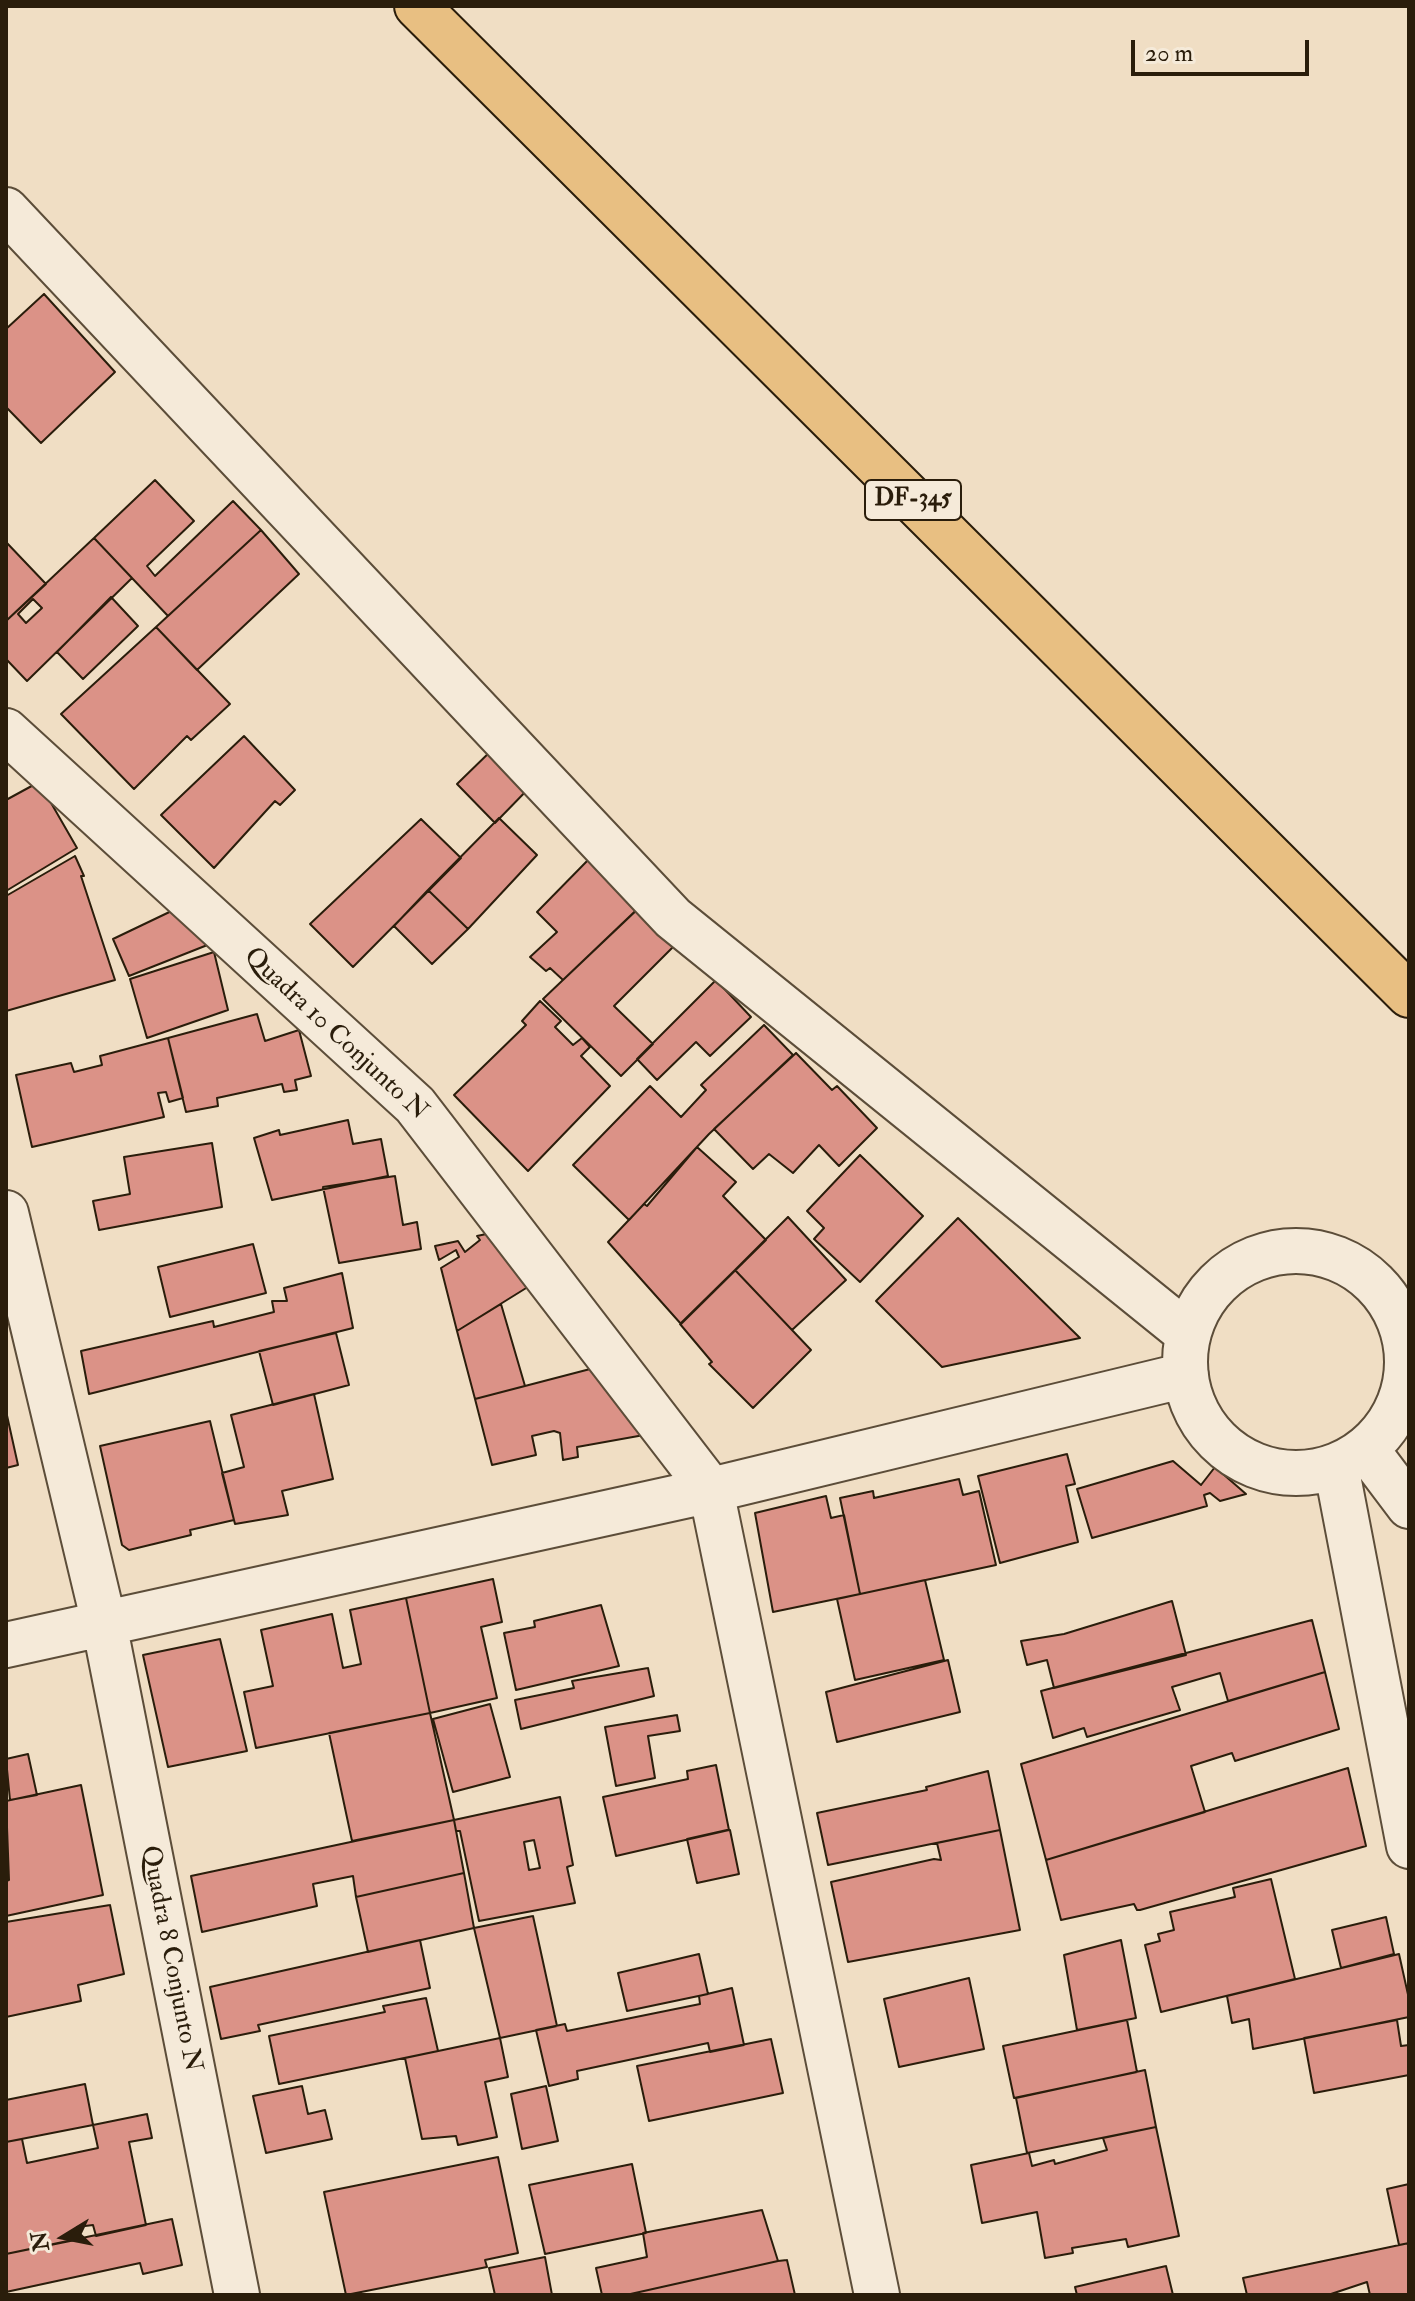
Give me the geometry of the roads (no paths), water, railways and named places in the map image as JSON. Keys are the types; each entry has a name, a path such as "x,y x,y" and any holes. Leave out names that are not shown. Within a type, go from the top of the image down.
{"main road":[{"name":"DF-345","path":"417,6 1409,995"}],"street":[{"path":"6,210 673,918 1187,1355"},
{"name":"Quadra 10 Conjunto N","path":"6,731 415,1105 711,1490"},
{"path":"6,1213 104,1623"},
{"path":"1302,1250 1339,1259 1371,1279 1394,1309 1406,1346 1406,1384 1391,1421 1351,1458 1303,1474 1281,1472 1239,1458 1213,1436 1194,1408 1187,1355 1203,1299 1229,1271 1264,1255 1302,1250"},
{"path":"6,1645 711,1490 1187,1355"},
{"path":"1351,1458 1409,1506"},
{"path":"1351,1458 1409,1846"},
{"path":"711,1490 877,2295"},
{"name":"Quadra 8 Conjunto N","path":"104,1623 237,2295"}]}
